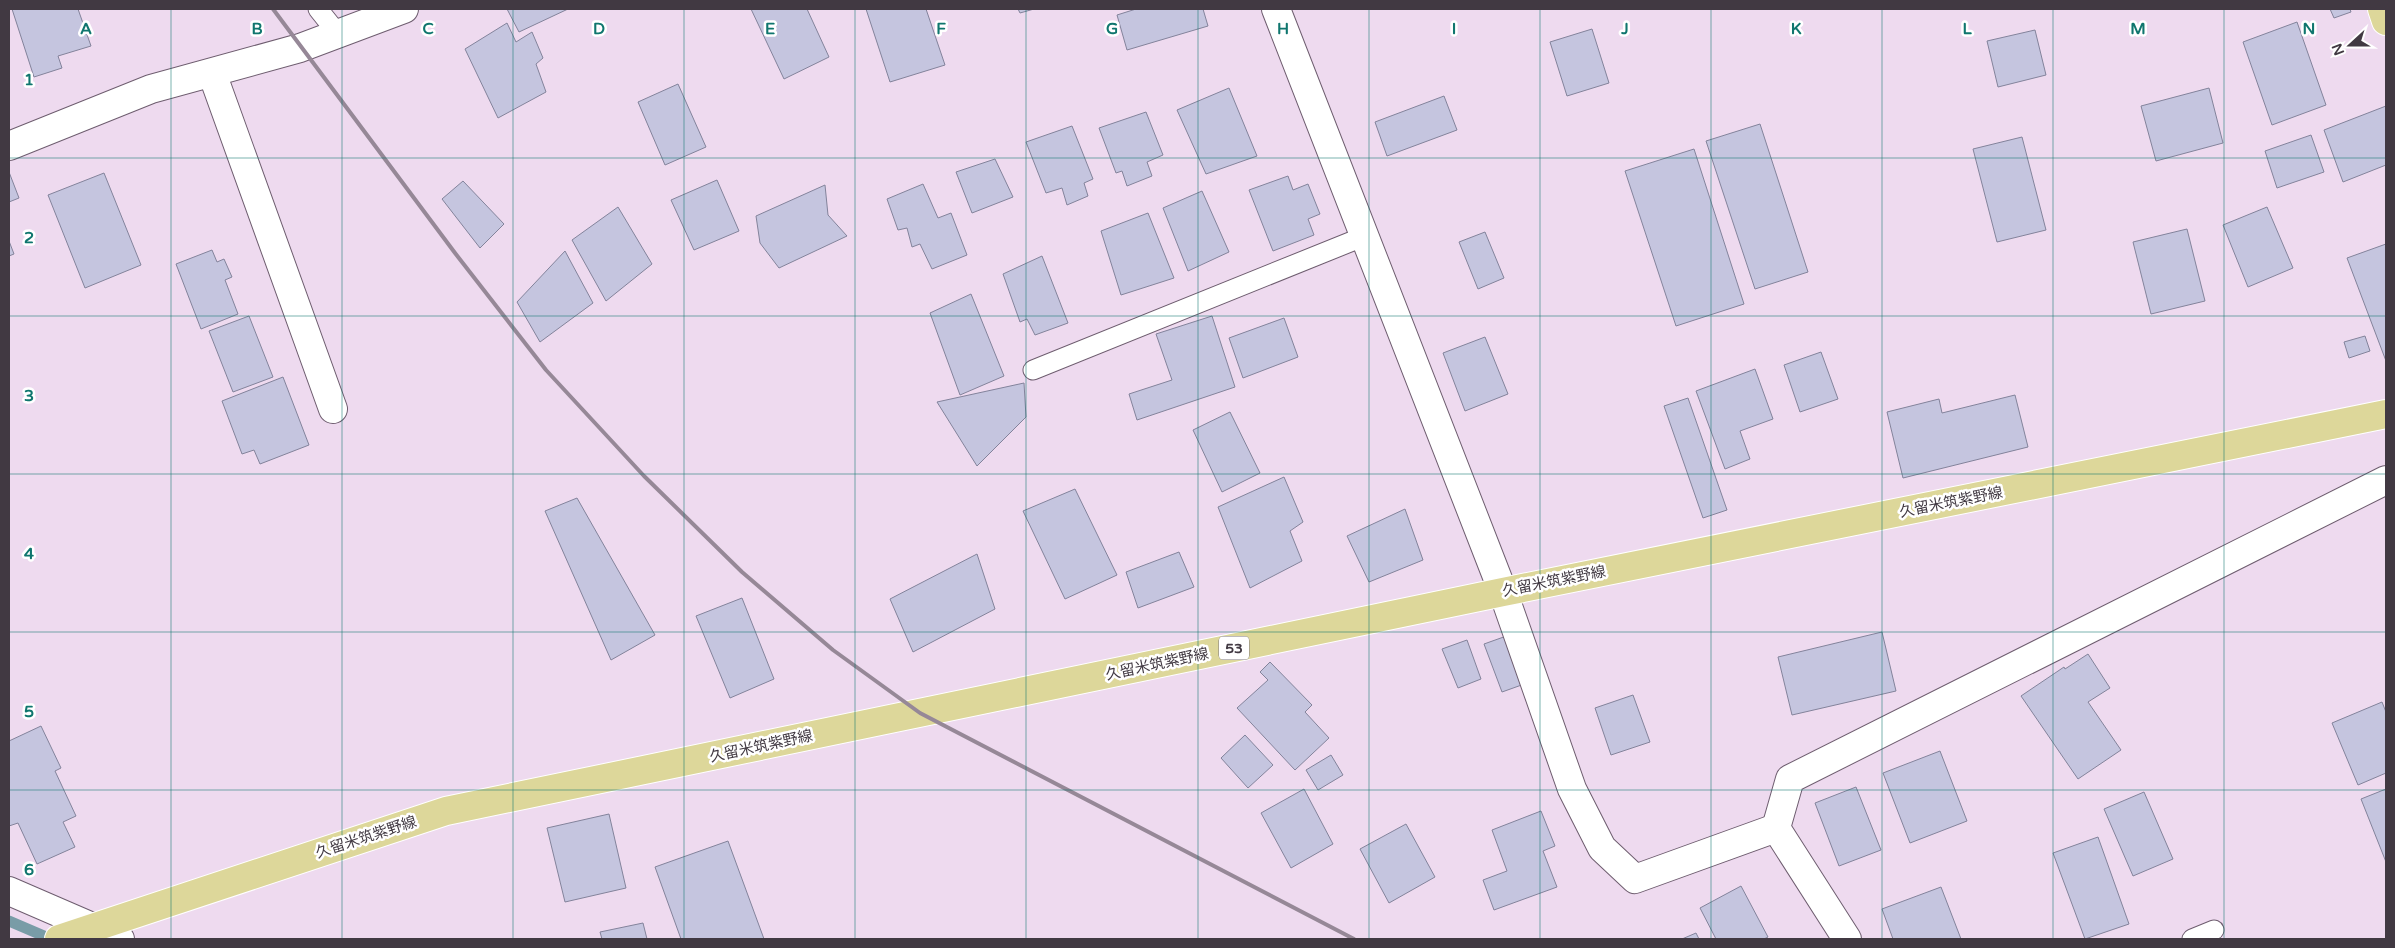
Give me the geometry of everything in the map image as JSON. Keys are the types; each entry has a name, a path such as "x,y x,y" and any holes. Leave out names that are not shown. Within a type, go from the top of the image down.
{"main road":[{"path":"2382,9 2386,21"},
{"name":"久留米筑紫野線","path":"59,939 446,811 1504,592 2386,414"}],"street":[{"path":"9,146 151,90 300,48 404,9"},
{"path":"1276,9 1504,592 1572,789 1602,848 1635,879 1776,828"},
{"path":"212,73 333,409"},
{"path":"1847,939 1776,828 1790,779 2386,480"},
{"path":"9,891 120,939"}],"lane":[{"path":"318,9 338,34"},
{"path":"1032,370 1365,236"},
{"path":"2192,939 2214,930"}],"building":[{"path":"12,9 78,9 91,46 58,56 62,68 34,77"},
{"path":"507,9 568,9 519,32"},
{"path":"751,9 807,9 829,57 784,79"},
{"path":"866,9 926,9 945,65 890,82"},
{"path":"1018,9 1034,9 1020,13"},
{"path":"1136,9 1203,9 1208,26 1127,50 1117,15"},
{"path":"2330,9 2350,9 2351,12 2334,18"},
{"path":"2297,22 2326,105 2272,125 2243,42"},
{"path":"507,23 516,42 532,32 543,58 536,64 546,92 498,118 465,49"},
{"path":"1592,29 1609,83 1567,96 1550,42"},
{"path":"2035,30 2046,75 1998,87 1987,41"},
{"path":"678,84 706,147 665,165 638,102"},
{"path":"1229,88 1257,156 1206,174 1177,110"},
{"path":"2209,88 2223,143 2156,161 2141,106"},
{"path":"1444,96 1457,130 1387,156 1375,122"},
{"path":"2386,106 2386,165 2343,182 2324,130"},
{"path":"1146,112 1163,155 1147,162 1152,176 1127,186 1122,171 1116,173 1099,128"},
{"path":"1760,124 1808,272 1755,289 1706,141"},
{"path":"1072,126 1093,179 1084,183 1088,196 1067,205 1062,188 1046,193 1026,142"},
{"path":"2311,135 2324,172 2277,188 2265,151"},
{"path":"2022,137 2046,230 1997,242 1973,149"},
{"path":"1694,149 1744,304 1676,326 1625,171"},
{"path":"995,159 1013,197 972,213 956,172"},
{"path":"9,172 19,198 9,202"},
{"path":"104,173 141,265 85,288 48,195"},
{"path":"1288,176 1293,190 1308,184 1320,214 1308,219 1314,235 1273,251 1249,190"},
{"path":"717,180 739,231 694,250 671,200"},
{"path":"463,181 504,224 480,248 442,199"},
{"path":"923,184 938,218 951,213 967,255 932,269 920,244 912,247 907,228 898,230 887,199"},
{"path":"825,185 828,215 847,236 779,268 760,243 756,216"},
{"path":"1202,191 1229,252 1188,271 1163,208"},
{"path":"618,207 652,264 606,301 572,240"},
{"path":"2267,207 2293,268 2248,287 2223,225"},
{"path":"1148,213 1174,278 1121,295 1101,231"},
{"path":"2187,229 2205,301 2151,314 2133,242"},
{"path":"1485,232 1504,278 1478,289 1459,242"},
{"path":"9,241 14,254 9,256"},
{"path":"2386,244 2386,361 2347,258"},
{"path":"212,250 217,262 224,259 232,277 225,280 238,314 201,329 176,264"},
{"path":"565,251 593,303 540,342 517,302"},
{"path":"1042,256 1068,323 1035,335 1027,319 1020,322 1003,274"},
{"path":"971,294 1004,376 960,395 930,313"},
{"path":"249,316 273,377 233,392 209,331"},
{"path":"1212,316 1235,387 1137,420 1129,394 1172,380 1156,334"},
{"path":"1284,318 1298,357 1243,378 1229,338"},
{"path":"2365,336 2370,351 2349,358 2344,342"},
{"path":"1485,337 1508,394 1465,411 1443,353"},
{"path":"1821,352 1838,399 1800,412 1784,365"},
{"path":"1755,369 1773,419 1740,431 1750,459 1725,469 1696,391"},
{"path":"283,377 309,445 260,464 254,450 242,454 222,401"},
{"path":"1024,383 1026,417 977,466 937,402"},
{"path":"2015,395 2028,447 1903,478 1887,412 1939,399 1942,413"},
{"path":"1688,398 1727,510 1703,518 1664,406"},
{"path":"1230,412 1260,473 1222,492 1193,430"},
{"path":"1284,477 1303,522 1290,531 1302,561 1250,588 1218,507"},
{"path":"1075,489 1117,575 1065,599 1023,511"},
{"path":"577,498 655,635 611,660 545,511"},
{"path":"1405,509 1423,560 1369,582 1347,536"},
{"path":"1179,552 1194,587 1138,608 1126,572"},
{"path":"977,554 995,609 913,652 890,599"},
{"path":"742,598 774,679 730,698 696,616"},
{"path":"1882,632 1896,691 1792,715 1778,657"},
{"path":"1512,634 1530,682 1502,692 1484,644"},
{"path":"1467,640 1481,679 1458,688 1442,649"},
{"path":"2088,654 2110,688 2088,702 2121,750 2078,779 2021,696 2064,667 2065,669"},
{"path":"1270,662 1312,705 1305,712 1329,738 1295,770 1237,708 1268,680 1260,672"},
{"path":"1633,695 1650,742 1611,755 1595,708"},
{"path":"2382,702 2386,712 2386,773 2358,785 2332,723"},
{"path":"41,726 61,768 55,771 76,816 63,822 75,847 37,864 18,823 9,826 9,741"},
{"path":"1245,735 1273,765 1248,788 1221,758"},
{"path":"1940,751 1967,821 1910,843 1883,773"},
{"path":"1331,755 1343,775 1318,790 1306,770"},
{"path":"1856,787 1881,850 1839,866 1815,803"},
{"path":"1304,789 1333,844 1291,868 1261,813"},
{"path":"2386,789 2386,862 2361,799"},
{"path":"2144,792 2173,859 2133,876 2104,809"},
{"path":"1541,811 1555,846 1543,851 1557,887 1494,910 1483,880 1507,871 1492,830"},
{"path":"609,814 626,888 565,902 547,828"},
{"path":"1406,824 1435,877 1389,903 1360,849"},
{"path":"2098,837 2129,924 2085,939 2053,853"},
{"path":"728,841 764,939 681,939 655,867"},
{"path":"1741,886 1768,937 1764,939 1716,939 1700,908"},
{"path":"1941,887 1961,939 1893,939 1882,909"},
{"path":"643,923 647,939 602,939 600,932"},
{"path":"1696,933 1699,939 1682,939"}],"waterway":[{"path":"9,921 51,939"}],"railway":[{"path":"273,9 455,253 546,370 644,476 742,572 833,650 920,713 1354,939"}]}
